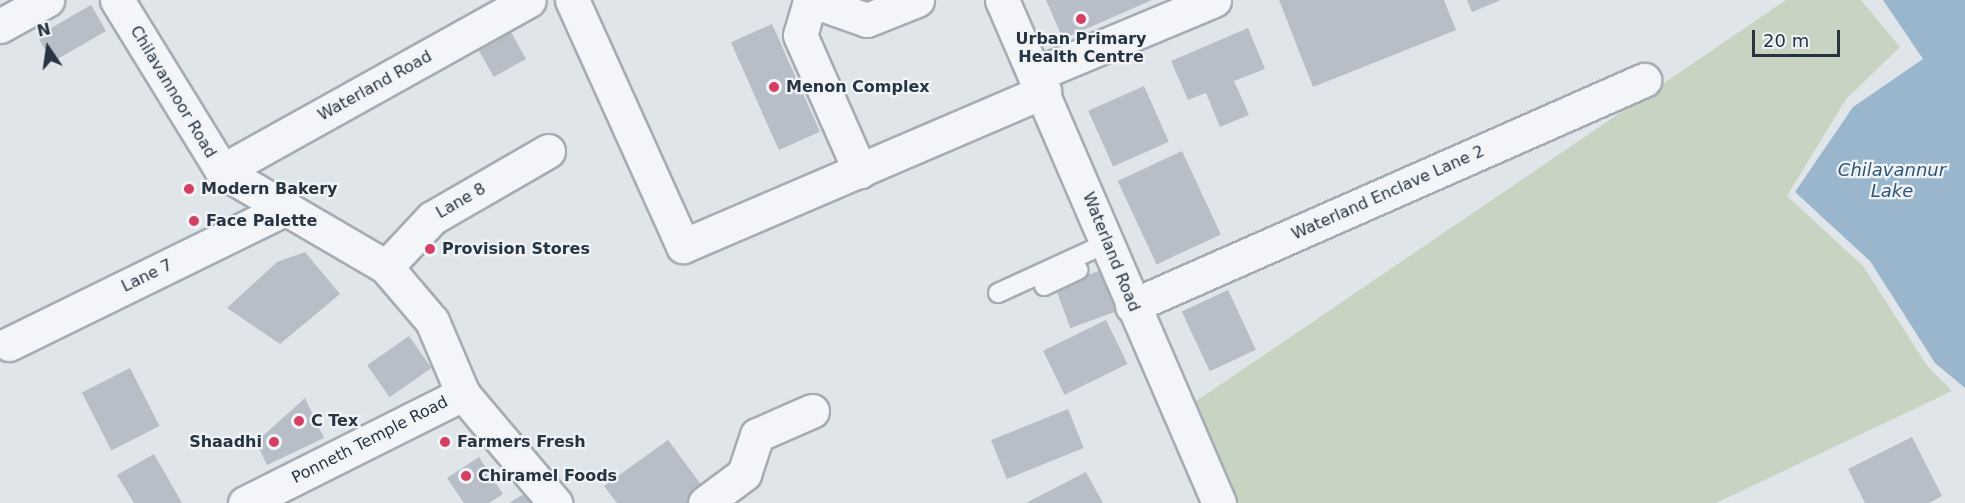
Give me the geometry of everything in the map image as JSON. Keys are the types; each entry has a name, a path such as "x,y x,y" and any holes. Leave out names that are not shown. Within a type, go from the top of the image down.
{"street":[{"path":"0,26 47,0"},
{"name":"Chilavannoor Road","path":"117,0 222,171 387,267 432,321 463,394 555,503"},
{"name":"Waterland Road","path":"222,171 530,0"},
{"path":"572,0 683,246 860,171 1040,82 1214,0"},
{"path":"860,171 800,35 810,1 867,20 917,0"},
{"name":"Waterland Road","path":"1002,0 1040,82 1132,306 1219,503"},
{"name":"Waterland Enclave Lane 2","path":"1132,306 1644,80"},
{"name":"Lane 8","path":"387,267 432,218 548,152"},
{"name":"Lane 7","path":"9,344 286,207"},
{"name":"Ponneth Temple Road","path":"245,503 463,394"},
{"path":"705,503 744,474 757,435 812,411"}],"lane":[{"path":"1044,285 1109,248"},
{"path":"998,293 1109,248"}],"green space":[{"path":"1786,0 1861,0 1900,47 1846,99 1787,196 1863,266 1928,367 1952,391 1716,503 1238,503 1192,404"}],"water":[{"name":"Chilavannur Lake","path":"1883,0 1965,0 1965,388 1935,363 1870,261 1795,192 1853,107 1923,59"}],"building":[{"name":"Urban Primary Health Centre","path":"1046,0 1152,0 1063,39"},
{"path":"1279,0 1444,0 1456,30 1313,87"},
{"path":"1467,0 1501,0 1472,12"},
{"path":"91,5 106,31 52,62 37,36"},
{"name":"Menon Complex","path":"772,24 820,132 779,150 731,42"},
{"path":"1248,28 1265,69 1234,81 1249,115 1220,127 1206,93 1188,100 1171,61"},
{"path":"511,32 526,59 494,77 479,50"},
{"path":"1144,86 1169,142 1113,167 1088,111"},
{"path":"1182,151 1221,234 1157,264 1118,181"},
{"path":"305,252 340,294 280,344 227,308 277,262"},
{"path":"1104,269 1119,310 1070,328 1055,287"},
{"path":"1228,290 1256,350 1210,371 1182,312"},
{"path":"1106,320 1127,364 1065,395 1043,351"},
{"path":"409,336 431,368 390,397 367,365"},
{"path":"130,368 160,426 111,450 82,393"},
{"path":"305,398 324,438 267,465 256,442"},
{"path":"1068,409 1084,448 1007,479 991,440"},
{"path":"1912,437 1942,496 1929,503 1865,503 1848,469"},
{"path":"668,440 705,490 687,503 617,503 604,486"},
{"path":"154,454 182,503 134,503 117,475"},
{"path":"479,457 503,494 489,503 464,503 447,478"},
{"path":"1086,472 1103,503 1026,503"},
{"path":"527,492 535,503 509,503"}],"place":[{"name":"Urban Primary Health Centre","path":"1081,19"},
{"name":"Menon Complex","path":"774,87"},
{"name":"Modern Bakery","path":"189,189"},
{"name":"Face Palette","path":"194,221"},
{"name":"Provision Stores","path":"430,249"},
{"name":"C Tex","path":"299,421"},
{"name":"Shaadhi","path":"274,442"},
{"name":"Farmers Fresh","path":"445,442"},
{"name":"Chiramel Foods","path":"466,476"}]}
